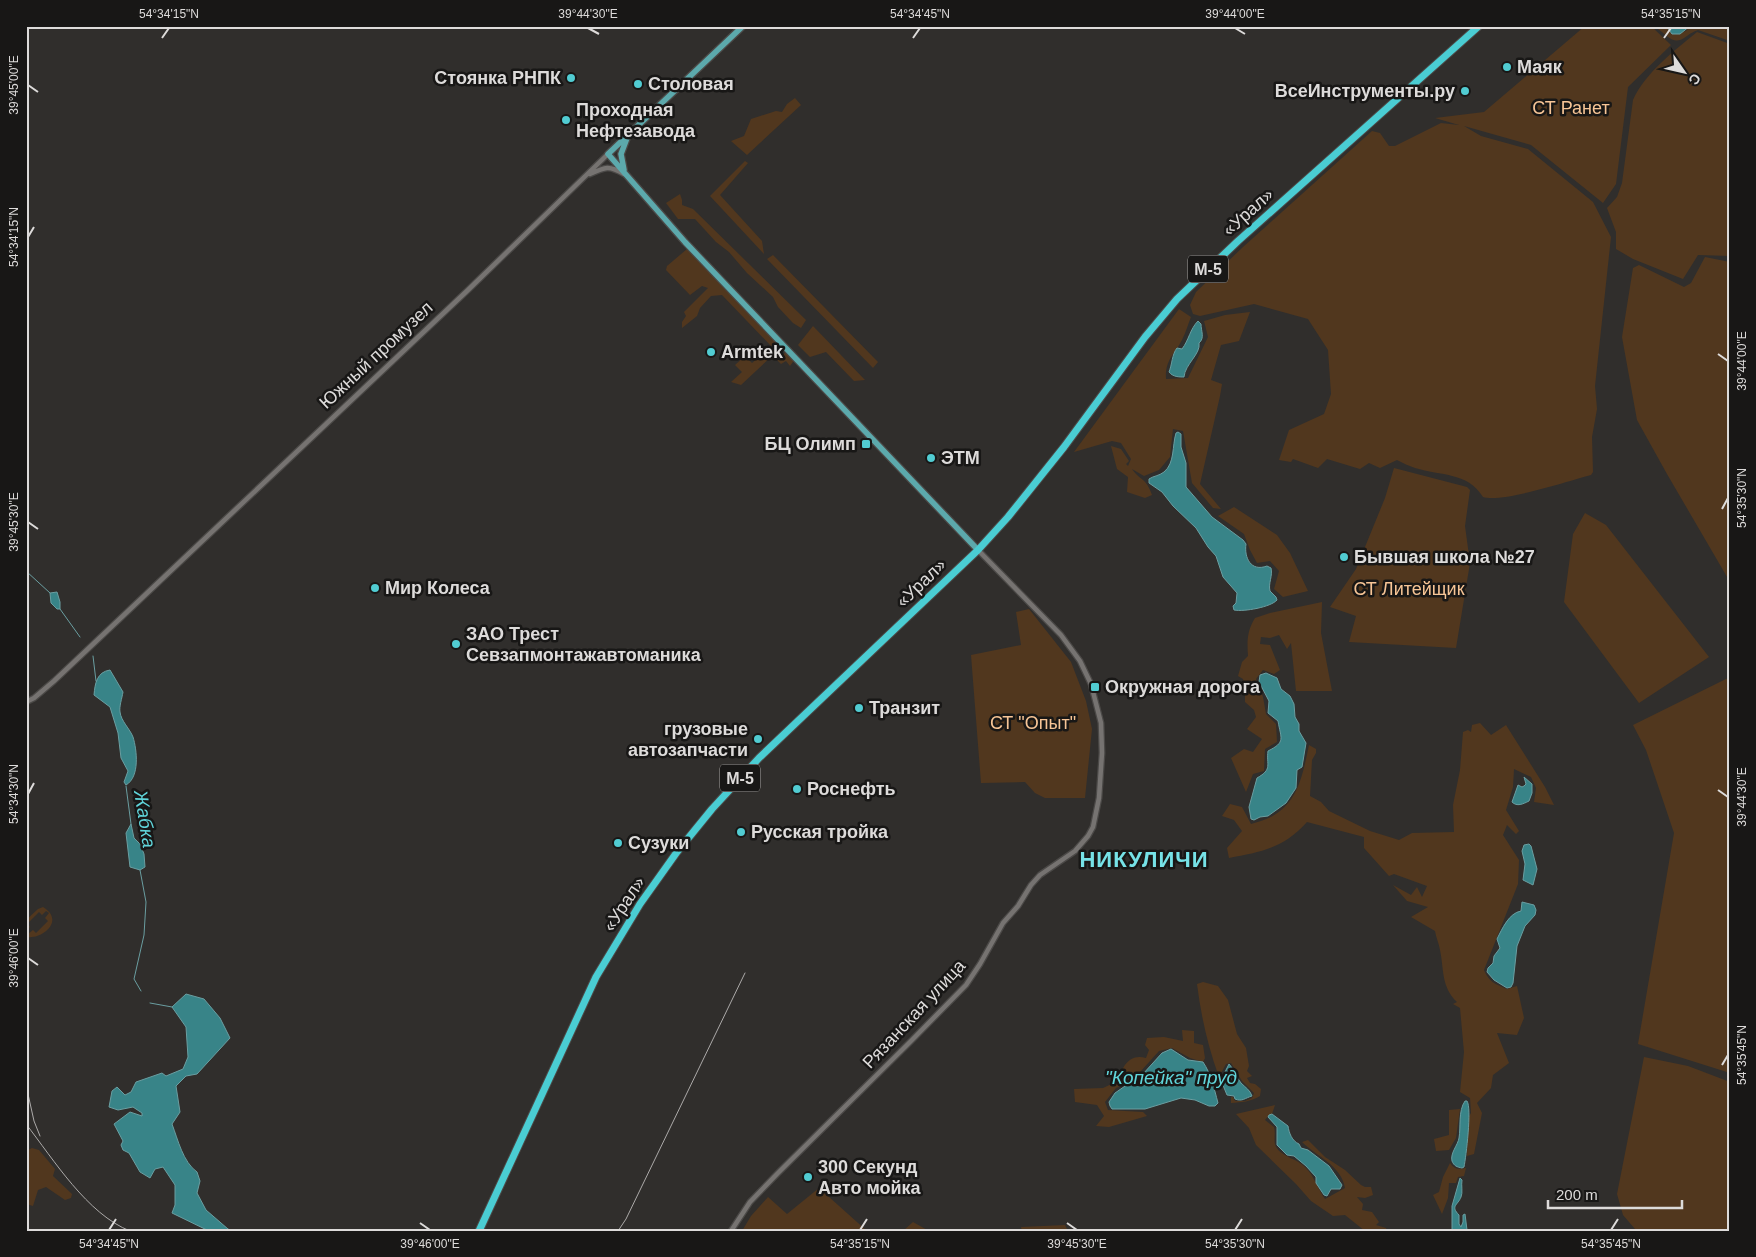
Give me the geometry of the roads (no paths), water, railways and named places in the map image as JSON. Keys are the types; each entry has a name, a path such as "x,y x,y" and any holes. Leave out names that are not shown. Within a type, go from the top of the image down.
{"highway":[{"name":"«Урал»","path":"479,1231 596,977 640,904 677,852 712,809 759,758 978,550 1008,517 1064,447 1145,337 1177,299 1238,241 1479,26"}],"main road":[{"name":"Южный промузел","path":"608,154 743,26"},
{"path":"625,174 621,154 629,133"},
{"path":"608,154 685,242 978,550"}],"street":[{"name":"Южный промузел","path":"26,702 34,698 54,681 453,304 608,154"},
{"path":"586,175 608,167 625,174"},
{"name":"Рязанская улица","path":"731,1231 735,1222 750,1202 966,985 1003,923 1018,906 1031,885 1052,866 1075,851 1093,827 1099,798 1102,753 1101,724 1091,684 1080,661 1061,635 978,550"}],"water":[{"path":"1690,26 1680,34 1672,34 1667,27"},
{"path":"1198,321 1201,324 1202,337 1198,351 1187,368 1184,377 1174,376 1169,372 1174,353 1177,348 1182,349"},
{"path":"1176,433 1181,434 1181,447 1186,463 1186,487 1212,517 1243,540 1246,544 1248,559 1253,565 1271,568 1270,591 1277,600 1274,603 1257,608 1234,610 1233,606 1236,603 1237,593 1223,577 1216,556 1196,528 1173,506 1162,492 1149,483 1149,479 1168,468 1172,459"},
{"path":"57,592 60,609 57,609 51,603 50,593"},
{"path":"110,670 123,692 120,708 121,715 133,737 136,749 134,776 126,785 124,782 128,771 121,758 118,733 110,707 94,695 99,676"},
{"path":"1266,673 1277,678 1281,689 1290,696 1294,704 1299,731 1306,743 1302,767 1297,770 1296,788 1286,803 1268,816 1254,820 1251,819 1249,807 1257,778 1267,769 1268,751 1278,745 1281,739 1278,721 1268,713 1269,701 1259,682 1260,675"},
{"path":"1524,777 1532,784 1532,793 1529,801 1518,805 1512,802 1518,785 1522,787 1526,784"},
{"path":"131,824 134,838 140,844 144,854 145,867 140,870 130,867 126,833"},
{"path":"1529,844 1537,869 1533,885 1523,880 1525,864 1522,851 1524,845"},
{"path":"1522,902 1534,905 1536,910 1535,915 1525,926 1517,946 1513,983 1511,987 1507,988 1494,980 1487,972 1500,948 1497,939 1499,935 1509,918 1521,911"},
{"path":"186,994 204,999 220,1018 230,1038 197,1074 186,1076 176,1086 180,1112 172,1124 188,1163 197,1172 200,1181 197,1193 206,1210 232,1231 209,1231 172,1213 175,1205 175,1185 163,1167 155,1169 150,1178 140,1172 129,1153 123,1150 121,1145 123,1141 114,1124 130,1112 142,1116 142,1113 133,1107 118,1110 109,1107 112,1091 117,1087 125,1095 131,1092 136,1082 162,1073 166,1076 183,1069 188,1057 186,1027 172,1007"},
{"name":"\"Копейка\" пруд","path":"1171,1049 1188,1060 1203,1062 1210,1076 1218,1103 1215,1106 1209,1106 1195,1100 1181,1098 1145,1109 1112,1109 1109,1102 1115,1093 1128,1084 1133,1085 1162,1053"},
{"path":"1229,1064 1239,1081 1252,1096 1240,1100 1235,1099 1234,1096 1227,1095 1220,1078"},
{"path":"1465,1101 1467,1101 1468,1105 1469,1122 1465,1162 1462,1168 1455,1165 1452,1158 1459,1138 1461,1114"},
{"path":"1272,1114 1288,1126 1291,1136 1301,1148 1308,1150 1329,1166 1342,1185 1340,1189 1331,1189 1327,1196 1324,1195 1316,1183 1316,1177 1306,1166 1294,1156 1287,1155 1277,1145 1277,1127 1268,1117"},
{"path":"1460,1178 1462,1180 1462,1195 1455,1210 1459,1215 1461,1227 1463,1215 1465,1214 1467,1230 1452,1231 1452,1206"}],"waterway":[{"path":"1707,28 1727,26"},
{"name":"Жабка","path":"26,571 50,593"},
{"name":"Жабка","path":"60,609 80,637"},
{"name":"Жабка","path":"93,656 96,681"},
{"name":"Жабка","path":"126,786 131,824"},
{"name":"Жабка","path":"140,870 146,902 144,935 134,979 141,991"},
{"path":"150,1003 172,1007"}],"railway":[{"path":"618,1231 626,1219 745,973"},
{"path":"26,1043 28,1094 34,1121 40,1136"},
{"path":"26,1124 72,1185 100,1212 114,1223 130,1231"}],"place":[{"name":"Маяк","path":"1507,67"},
{"name":"Стоянка РНПК","path":"571,78"},
{"name":"Столовая","path":"638,84"},
{"name":"ВсеИнструменты.ру","path":"1465,91"},
{"name":"Проходная Нефтезавода","path":"566,120"},
{"name":"Armtek","path":"711,352"},
{"name":"БЦ Олимп","path":"866,444"},
{"name":"ЭТМ","path":"931,458"},
{"name":"Бывшая школа №27","path":"1344,557"},
{"name":"Мир Колеса","path":"375,588"},
{"name":"ЗАО Трест Севзапмонтажавтоманика","path":"456,644"},
{"name":"Окружная дорога","path":"1095,687"},
{"name":"Транзит","path":"859,708"},
{"name":"грузовые автозапчасти","path":"758,739"},
{"name":"Роснефть","path":"797,789"},
{"name":"Русская тройка","path":"741,832"},
{"name":"Сузуки","path":"618,843"},
{"name":"300 Секунд Авто мойка","path":"808,1177"}],"district":[{"name":"НИКУЛИЧИ","path":"1144,859"}],"park label":[{"name":"СТ Ранет","path":"1571,108"},
{"name":"СТ Литейщик","path":"1409,589"},
{"name":"СТ \"Опыт\"","path":"1033,723"}]}
